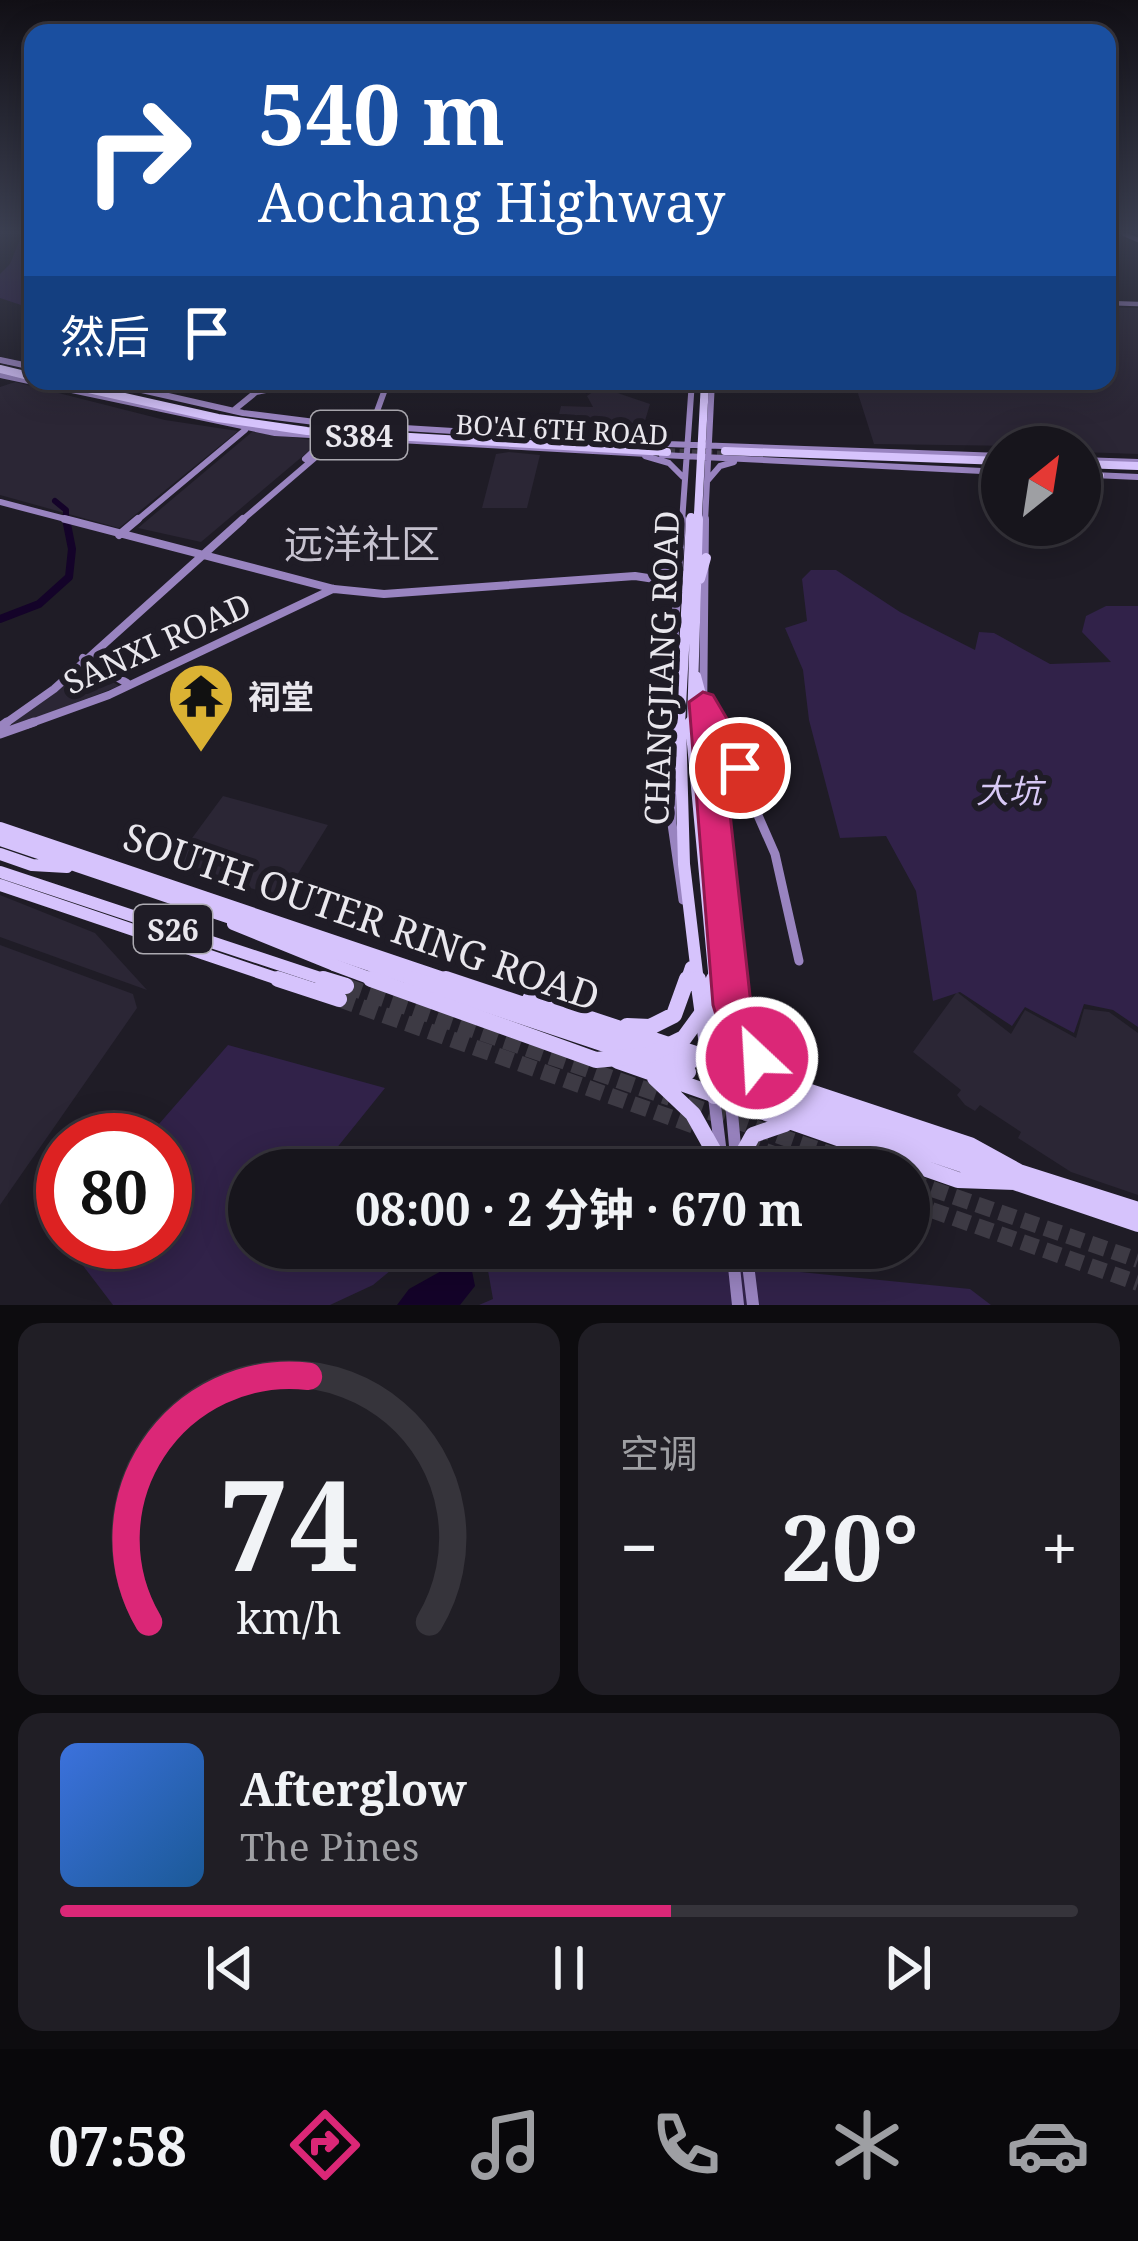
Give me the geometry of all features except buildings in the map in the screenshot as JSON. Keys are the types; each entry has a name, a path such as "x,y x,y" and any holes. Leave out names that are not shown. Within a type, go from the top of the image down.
{"highway":[{"name":"BO'AI 6TH ROAD","path":"95,390 270,427 548,443"},
{"name":"BO'AI 6TH ROAD","path":"122,390 284,424 668,450"},
{"name":"CHANGJIANG ROAD","path":"699,390 691,716 717,1060"},
{"path":"192,412 208,421"},
{"path":"262,416 284,424"},
{"path":"371,441 394,437"},
{"path":"725,453 981,463"},
{"path":"1101,468 1137,467"},
{"name":"CHANGJIANG ROAD","path":"695,514 681,597 680,738 690,934 717,1060 733,1092"},
{"path":"695,587 706,558"},
{"path":"679,566 681,597"},
{"path":"694,666 703,702"},
{"path":"146,889 334,965 596,1060 649,1055 684,1038 711,1001 720,959 701,780 702,726"},
{"name":"SOUTH OUTER RING ROAD","path":"3,831 81,867 493,1000"},
{"name":"SOUTH OUTER RING ROAD","path":"3,831 689,1066"},
{"path":"0,854 32,865 81,867"},
{"name":"S26","path":"0,872 342,993 0,885"},
{"path":"709,940 748,1049 793,1086"},
{"path":"615,1025 665,1022 681,1004 693,958"},
{"path":"493,1000 535,999 970,1145 1017,1177 1138,1224"},
{"path":"493,1000 534,1030 642,1070 1138,1210"},
{"path":"642,1070 683,1102 716,1149"},
{"path":"733,1092 798,1125 958,1180 1017,1177"},
{"path":"743,1149 753,1135 780,1123 798,1125"}],"street":[{"name":"BO'AI 6TH ROAD","path":"93,390 208,421 311,437 638,454 686,445 701,451"},
{"name":"BO'AI 6TH ROAD","path":"139,390 262,416 646,443 686,456 701,451"},
{"path":"233,411 266,390"},
{"path":"376,414 385,390"},
{"path":"679,566 689,415 699,390"},
{"path":"703,390 714,436 747,448"},
{"path":"689,415 709,421"},
{"path":"709,421 701,451 707,478 702,726 732,1005 717,1060"},
{"path":"646,443 670,440 688,425"},
{"path":"118,533 244,428"},
{"path":"2,728 319,446 320,441 311,437"},
{"path":"200,553 324,450 351,440"},
{"path":"548,443 584,440"},
{"path":"548,443 580,452"},
{"path":"725,453 747,448 829,451 981,462"},
{"path":"701,451 749,460 981,464"},
{"path":"829,451 861,458"},
{"path":"638,454 669,463 684,475"},
{"path":"841,464 861,458"},
{"path":"707,478 720,466 749,460"},
{"path":"684,475 696,463 704,465 707,478"},
{"path":"1101,476 1137,467"},
{"path":"0,501 200,553"},
{"name":"SANXI ROAD","path":"200,553 338,586 386,591 667,574 679,566"},
{"name":"SANXI ROAD","path":"200,553 334,589"},
{"path":"334,589 385,594 635,575 668,579 681,597"},
{"name":"SANXI ROAD","path":"2,728 128,684 334,589"},
{"path":"84,659 128,684"},
{"path":"703,702 754,794 770,836 789,894 799,961"},
{"name":"CHANGJIANG ROAD","path":"731,1149 733,1092"},
{"path":"735,1269 739,1305"},
{"path":"749,1269 753,1305"}],"shaded area":[{"path":"1116,307 1138,308 1138,454 1101,453 1101,426 981,426 981,446 874,444 857,390 1116,390"},
{"path":"15,382 24,384 24,390 47,390 165,420 238,431 119,528 0,495 0,387"},
{"path":"609,390 650,404 644,424 558,418 561,406 593,407 587,396"},
{"path":"252,432 312,440 316,445 201,542 138,528"},
{"path":"496,454 540,455 527,508 482,508"},
{"path":"90,667 119,686 8,729 6,726"},
{"path":"223,796 328,825 283,898 173,864"},
{"path":"0,895 95,933 147,990 0,937"},
{"path":"0,945 133,994 137,1008 64,1113 36,1113 36,1153 0,1205"},
{"path":"957,992 1011,1034 1025,1010 1076,1038 1084,1009 1109,1012 1138,1033 1138,1195 1071,1172 1018,1138 1021,1132 980,1105 975,1111 965,1105 957,1095 961,1090 913,1052"},
{"path":"445,1269 470,1269 475,1286 460,1305 397,1305 409,1289"}],"green space":[{"path":"24,295 24,306 0,298"},
{"name":"大坑","path":"811,570 836,570 900,612 975,650 979,632 994,633 1050,664 1111,662 1082,632 1086,616 1106,606 1138,606 1138,1027 1113,1010 1084,1004 1074,1033 1025,1007 1012,1026 960,992 933,1001 916,891 886,836 840,838 809,720 803,670 785,628 807,621 802,579"},
{"path":"228,1045 385,1088 336,1149 228,1149 228,1269 392,1269 373,1285 330,1305 113,1305 86,1269 192,1269 192,1113 169,1113"},
{"path":"488,1269 778,1269 970,1289 991,1305 479,1305 493,1299"}],"waterway":[{"path":"55,501 66,510 66,519"},
{"path":"0,619 39,604 69,577 72,549 66,519"}],"tunnel":[{"path":"667,452 725,455"},
{"path":"346,986 670,1098"},
{"path":"339,999 703,1129"},
{"path":"687,1104 817,1149"},
{"path":"743,1143 760,1149"},
{"path":"930,1188 1138,1260"},
{"path":"930,1209 1138,1283"}],"place":[{"name":"祠堂","path":"201,755"}],"district":[{"name":"远洋社区","path":"362,542"}],"route":[{"path":"740,768 703,702 732,1005 743,1039 757,1058"}]}
